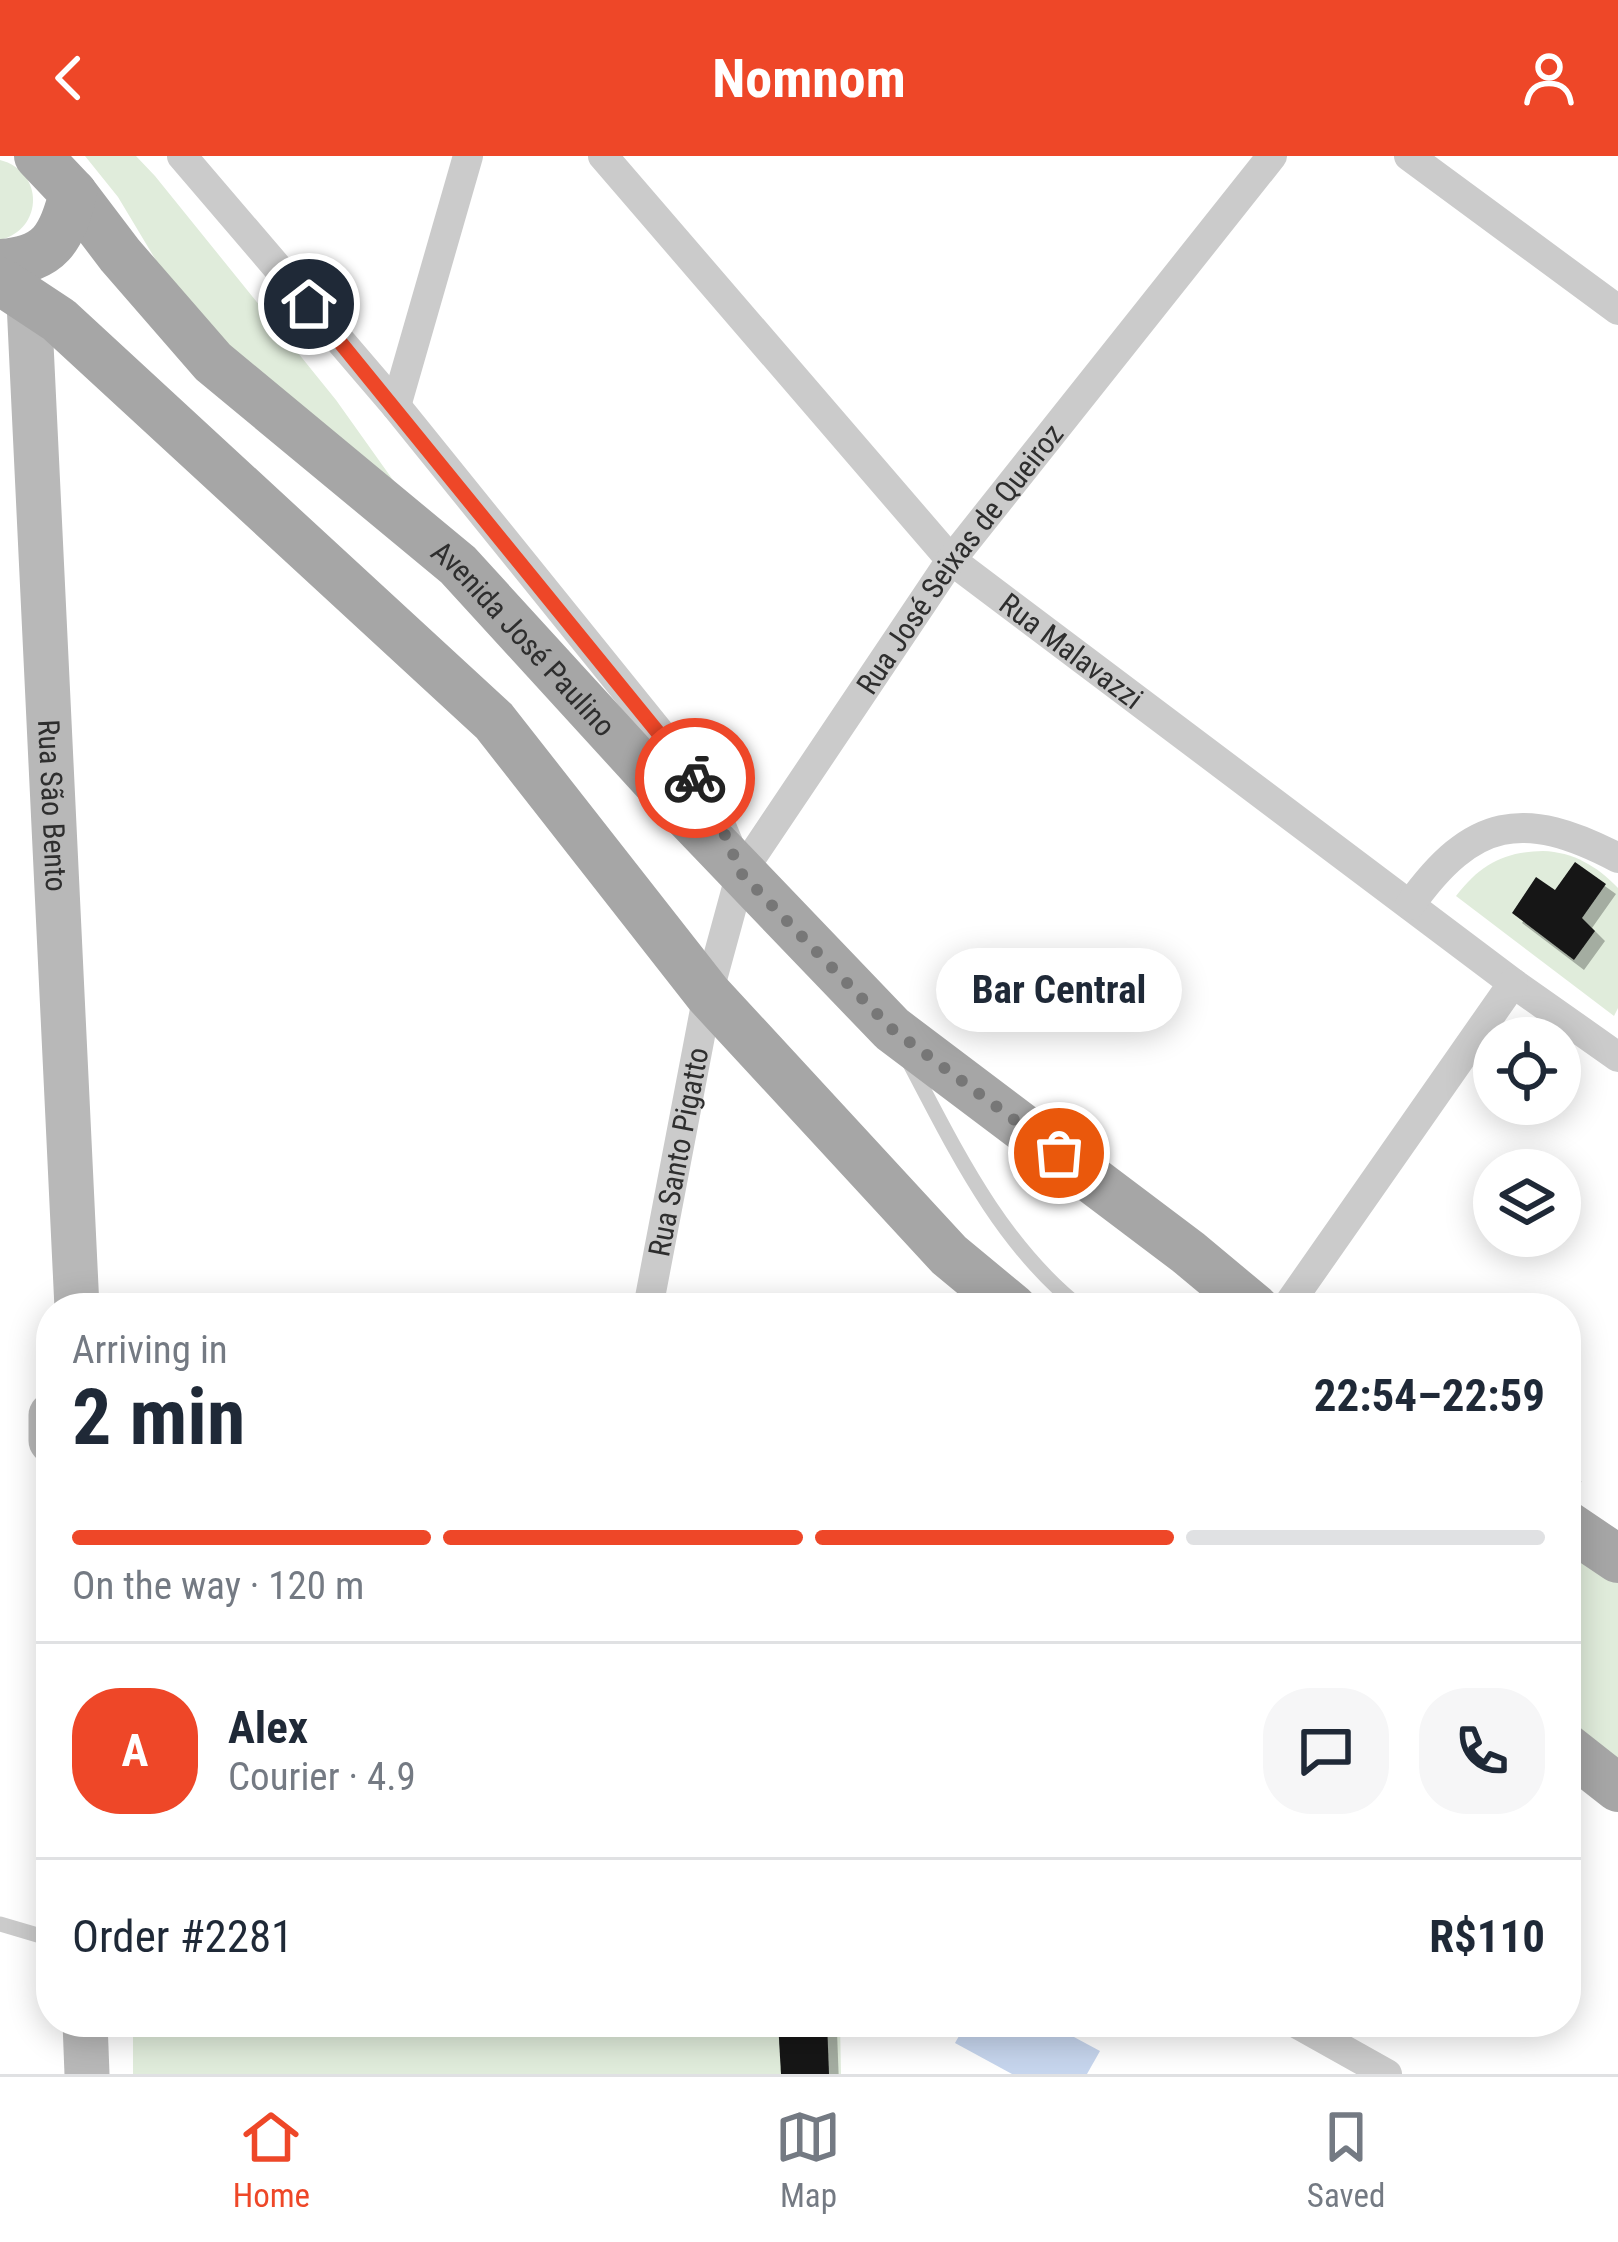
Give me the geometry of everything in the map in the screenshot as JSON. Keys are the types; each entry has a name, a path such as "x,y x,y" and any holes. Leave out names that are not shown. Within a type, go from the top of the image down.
{"main road":[{"name":"Avenida José Paulino","path":"38,156 213,362 458,566 892,1029 1237,1293"},
{"path":"73,193 65,225 14,292 59,320 494,721 708,994 949,1255 995,1293"},
{"path":"0,263 25,262 48,249"},
{"name":"Rua São Bento","path":"14,292 76,1293"},
{"path":"1581,1534 1618,1559"},
{"path":"1581,1759 1618,1788"},
{"path":"86,2037 87,2074"}],"street":[{"path":"182,156 396,406 706,790 741,873"},
{"path":"396,406 467,156"},
{"name":"Rua Malavazzi","path":"603,156 951,560 1618,1057"},
{"name":"Rua José Seixas de Queiroz","path":"708,994 741,873 951,560 1272,156"},
{"path":"1409,156 1618,310"},
{"path":"1410,905 1445,859 1490,832 1541,829 1580,838 1618,858"},
{"path":"1296,1293 1513,983"},
{"name":"Rua Santo Pigatto","path":"651,1293 708,994"},
{"path":"1321,2037 1388,2074"}],"lane":[{"path":"892,1029 993,1216 1062,1293"},
{"path":"0,1924 36,1935"}],"green space":[{"path":"85,156 136,156 155,176 336,400 499,629 184,307 118,197"},
{"path":"0,160 25,176 33,200 25,224 0,240"},
{"path":"1543,851 1584,862 1618,888 1618,1008 1614,1016 1456,896 1494,862"},
{"path":"1581,1534 1618,1559 1618,1788 1581,1759"},
{"path":"133,2037 840,2037 841,2074 133,2074"}],"water":[{"path":"958,2037 1074,2037 1100,2051 1087,2074 1012,2074 955,2043"}],"building":[{"path":"1575,862 1606,884 1582,918 1595,931 1574,960 1512,913 1536,877 1555,890"},
{"path":"779,2037 828,2037 829,2074 781,2074"}],"way so far":[{"path":"695,778 706,790 741,873 810,945 892,1029 1059,1153"}],"place":[{"name":"Bar Central","path":"1059,1153"}],"route":[{"path":"309,304 695,778"}]}
